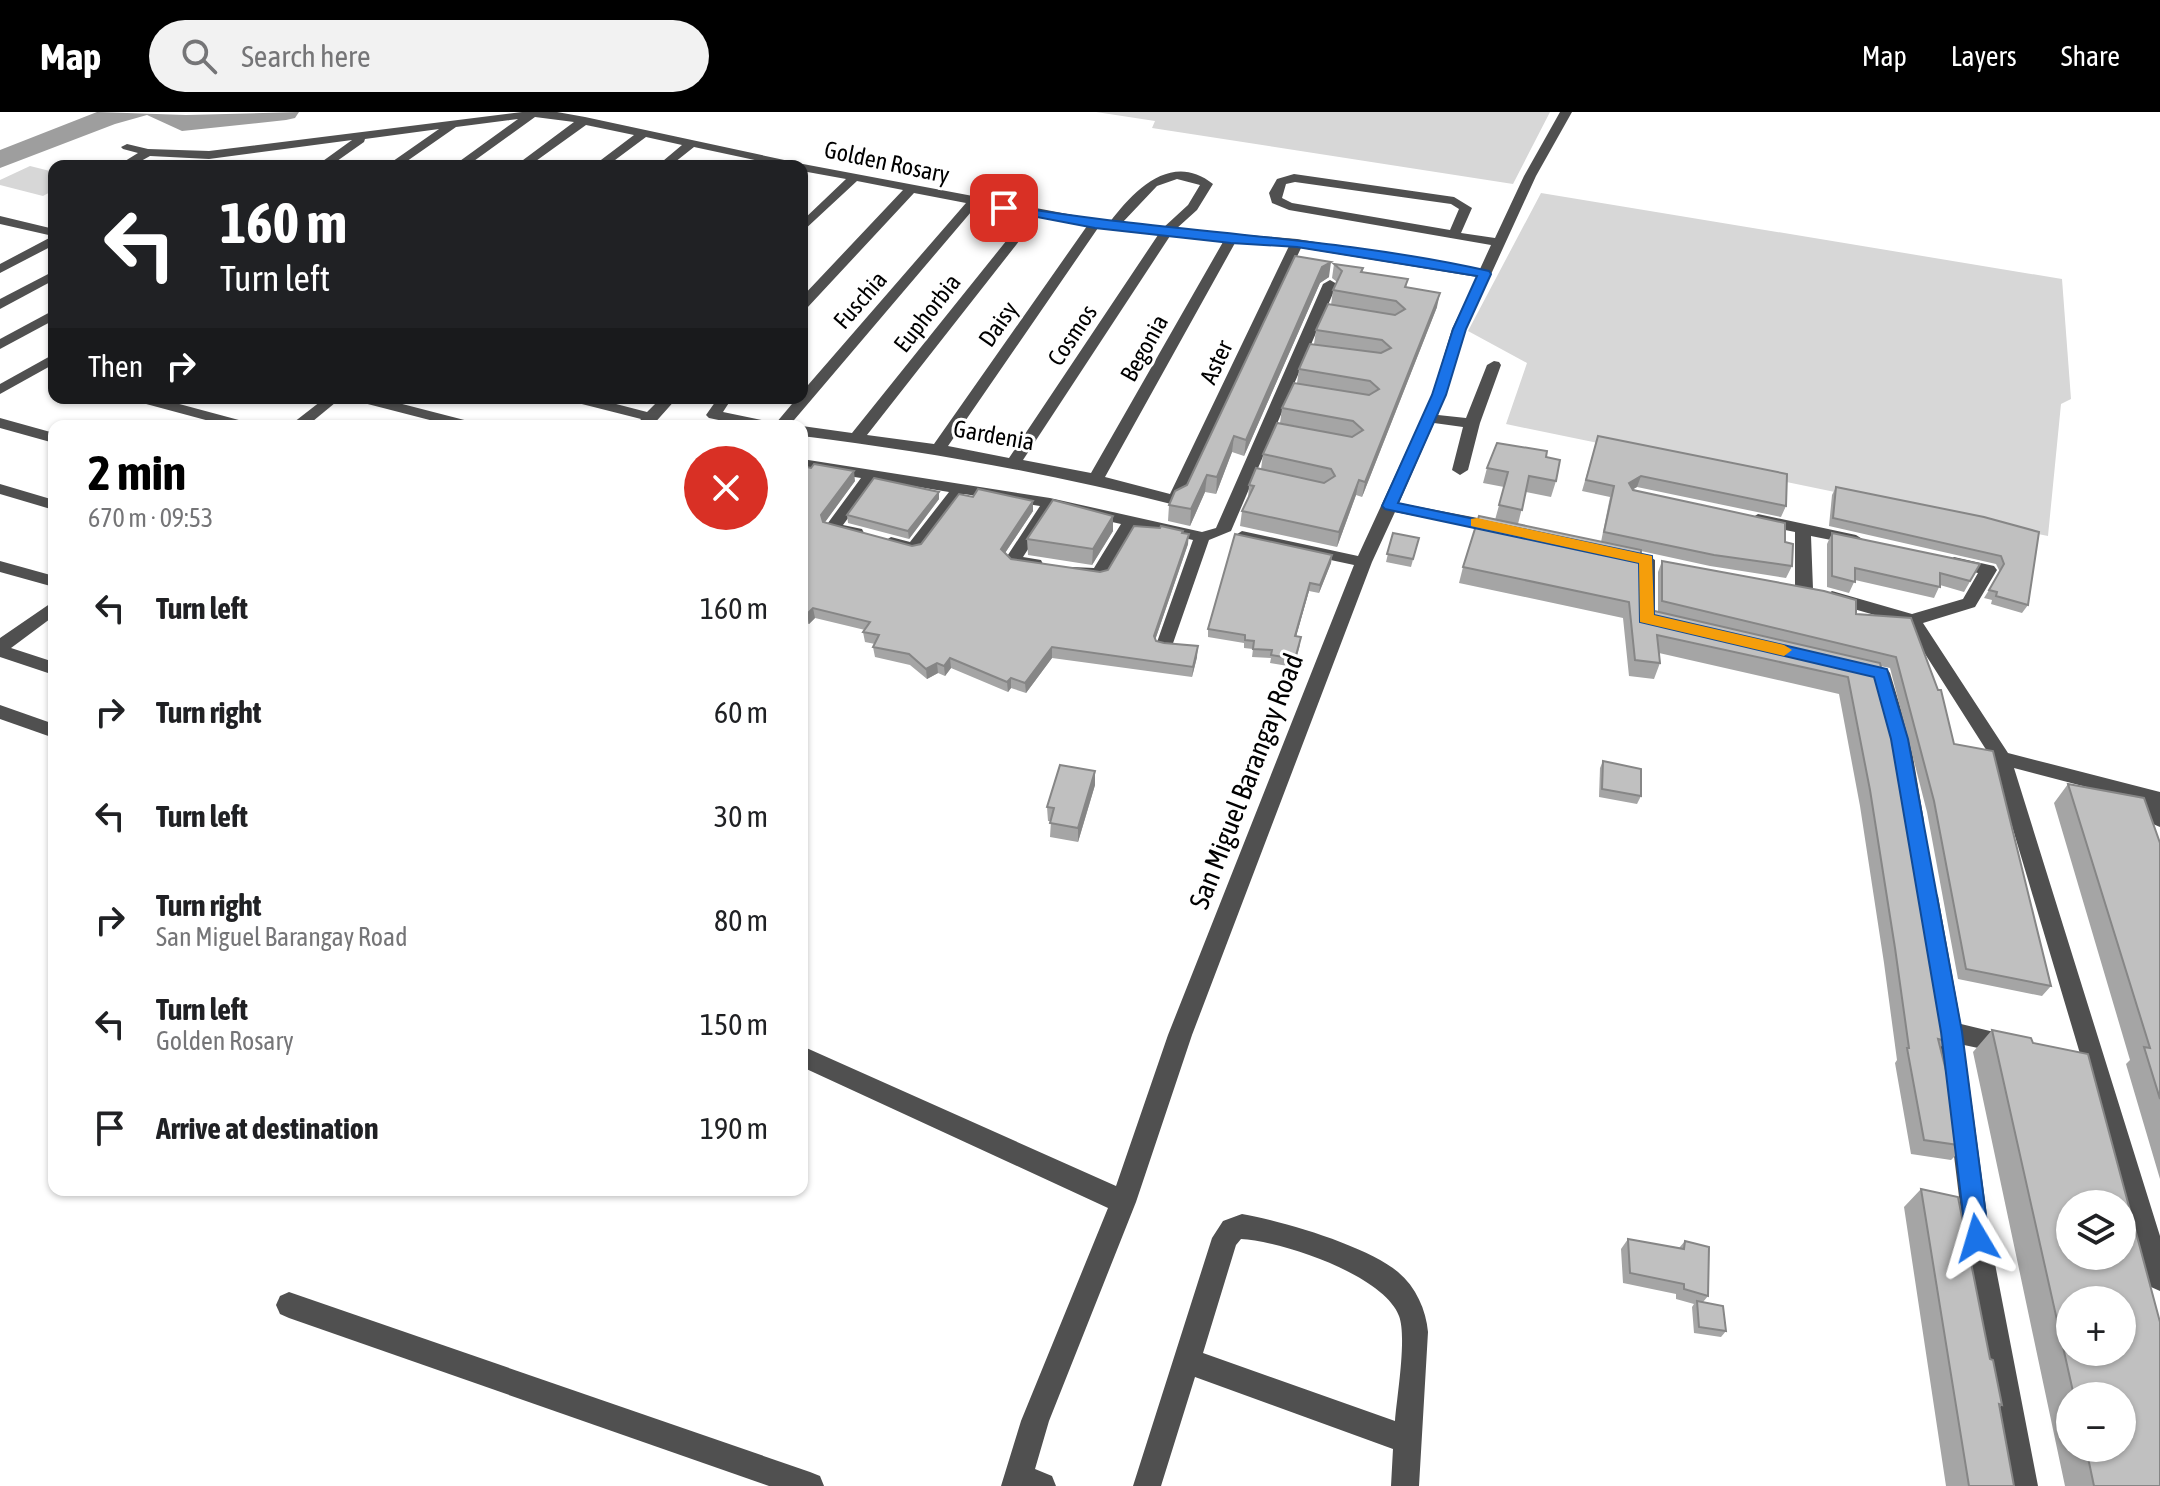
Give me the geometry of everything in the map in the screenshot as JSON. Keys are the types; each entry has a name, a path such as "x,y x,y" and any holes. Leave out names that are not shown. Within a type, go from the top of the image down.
{"street":[{"name":"San Miguel Barangay Road","path":"1025,1483 1035,1421 1123,1202 1180,1035 1364,562 1439,395 1459,329 1530,176 1566,112"},
{"path":"468,160 533,114"},
{"name":"Golden Rosary","path":"127,147 148,152 209,155 284,148 533,114 585,120 769,160"},
{"path":"529,160 585,120"},
{"path":"401,160 457,123"},
{"path":"607,160 644,133"},
{"path":"331,160 367,136"},
{"path":"671,160 692,143"},
{"path":"264,160 284,148"},
{"path":"134,160 148,152"},
{"path":"200,160 209,155"},
{"path":"738,160 744,155"},
{"name":"Golden Rosary","path":"808,167 1095,224 1297,243 1485,274"},
{"name":"Cosmos","path":"1013,463 1167,231 1193,207 1207,184 1183,174 1163,178 1141,191 1113,226"},
{"path":"808,222 856,176"},
{"path":"1454,235 1466,208 1454,201 1294,178 1281,182 1275,193 1276,200 1289,206 1499,243"},
{"path":"808,299 911,189"},
{"name":"Fuschia","path":"808,394 973,202"},
{"name":"Euphorbia","path":"855,440 1034,214"},
{"path":"0,220 48,231"},
{"path":"0,235 20,224"},
{"name":"Daisy","path":"938,449 1095,224"},
{"name":"Begonia","path":"1096,479 1231,239"},
{"path":"0,269 48,243"},
{"name":"Aster","path":"1175,500 1297,243"},
{"path":"0,305 48,278"},
{"path":"1223,531 1311,351 1328,311 1330,284"},
{"path":"0,345 48,317"},
{"path":"0,390 48,362"},
{"path":"1460,470 1472,423 1494,365"},
{"path":"34,370 48,374"},
{"path":"162,404 222,420"},
{"path":"305,420 326,404"},
{"path":"385,404 447,420"},
{"path":"595,404 641,420"},
{"path":"649,420 664,404"},
{"path":"721,404 714,415 739,420"},
{"name":"Fuschia","path":"786,420 800,404"},
{"path":"1427,418 1472,423"},
{"path":"0,423 48,436"},
{"name":"Gardenia","path":"808,432 938,449 1096,479 1175,500"},
{"path":"808,465 1050,503 1202,537 1223,531 1364,562"},
{"path":"873,473 833,527 914,548 961,487"},
{"path":"0,489 48,503"},
{"path":"1050,503 1012,561 1099,574 1131,521"},
{"path":"1390,506 1517,531"},
{"path":"1742,516 1880,545"},
{"path":"1803,528 1797,588 1912,620 1969,603 1988,570 1942,559"},
{"path":"1165,645 1202,537"},
{"path":"1647,560 1646,618 1675,625"},
{"path":"0,566 48,580"},
{"path":"0,649 48,612"},
{"path":"1912,620 2001,758 2097,1063 2160,1278"},
{"path":"0,649 48,667"},
{"path":"1851,666 1881,673 1900,739 1919,847"},
{"path":"0,712 48,729"},
{"path":"2001,758 2156,798 2160,819"},
{"path":"1924,878 1951,1032 1977,1238 2024,1486"},
{"path":"1951,1032 2038,1051"},
{"path":"2068,1057 2097,1063"},
{"path":"808,1059 1123,1202"},
{"path":"1147,1486 1219,1253 1225,1238 1232,1230 1242,1226 1254,1227 1381,1275 1397,1289 1415,1318 1405,1486"},
{"path":"289,1305 810,1486"},
{"path":"1185,1360 1408,1440"}],"shaded area":[{"path":"1096,112 1550,112 1513,184 1152,128 1155,121"},
{"path":"30,166 48,170 48,193 43,196 0,185 0,180"},
{"path":"1541,193 2062,279 2071,399 2061,404 2048,536 1506,424 1527,363 1468,331"}],"building":[{"path":"1295,256 1331,262 1322,267 1246,440 1234,436 1217,477 1207,475 1191,509 1169,505 1175,491 1187,485"},
{"path":"1334,264 1363,268 1361,272 1408,279 1405,287 1440,293 1365,482 1359,480 1339,532 1242,511 1254,486 1249,485 1256,468 1324,483 1335,476 1331,469 1263,454 1277,423 1352,437 1363,430 1353,421 1282,408 1294,383 1369,395 1379,389 1370,381 1299,369 1310,344 1381,353 1391,348 1382,340 1316,330 1328,304 1395,315 1405,309 1396,301 1333,290 1342,271"},
{"path":"1598,436 1787,474 1786,506 1641,476 1629,483 1633,490 1785,523 1785,542 1793,544 1792,566 1714,555 1604,532 1614,486 1586,480"},
{"path":"1497,443 1547,451 1546,457 1560,460 1556,481 1529,476 1522,510 1499,505 1508,472 1487,468"},
{"path":"814,464 854,471 821,515 823,522 912,546 921,544 959,494 973,497 978,489 1033,501 1001,549 1011,559 1100,572 1108,570 1134,526 1161,526 1189,534 1154,636 1156,641 1164,643 1198,646 1193,667 1052,647 1025,683 1011,678 1007,682 950,658 944,666 937,663 926,669 909,654 873,647 879,635 863,632 870,622 813,608 808,613 808,467"},
{"path":"874,478 939,492 908,531 847,515"},
{"path":"1836,487 1984,517 2039,532 2028,605 1996,596 1997,592 1989,590 2004,564 2001,556 1833,518"},
{"path":"1053,500 1113,516 1093,549 1027,539"},
{"path":"1479,516 1641,550 1640,602 1646,609 1880,663 1911,800 1932,920 1925,921 1946,1041 1938,1039 1965,1146 1924,1140 1907,1048 1870,790 1848,677 1657,635 1660,663 1635,660 1629,602 1463,567"},
{"path":"1393,533 1419,538 1413,559 1387,554"},
{"path":"1832,533 1980,564 1970,581 1940,573 1940,587 1855,568 1855,582 1832,576"},
{"path":"1235,534 1332,555 1320,585 1310,583 1295,636 1301,637 1295,659 1271,655 1272,650 1253,649 1254,641 1245,640 1245,635 1208,629"},
{"path":"1662,561 1824,591 1856,600 1856,614 1911,618 1938,690 1941,690 1954,744 1993,751 2051,986 1966,969 1934,801 1896,657 1662,601"},
{"path":"1603,761 1641,769 1641,796 1602,789"},
{"path":"1060,765 1095,771 1078,828 1050,823 1054,808 1047,807"},
{"path":"2068,784 2144,798 2160,843 2160,1099 2144,1047 2150,1048"},
{"path":"1992,1030 2031,1038 2033,1043 2088,1054 2125,1190 2056,1190 2056,1270 2136,1270 2136,1233 2160,1322 2160,1486 2094,1486 2089,1462 2136,1462 2136,1382 2071,1382 2067,1366 2136,1366 2136,1286 2056,1286 2056,1316"},
{"path":"1921,1189 1958,1197 2002,1405 1999,1404 2014,1486 1969,1486"},
{"path":"1628,1239 1684,1249 1685,1241 1709,1247 1708,1296 1684,1289 1684,1284 1630,1273"},
{"path":"1697,1301 1723,1306 1726,1331 1699,1327"}],"waterway":[{"path":"0,160 108,117 136,112"},
{"path":"158,112 182,123 286,112"}],"slow traffic":[{"path":"1477,522 1647,560 1646,618 1784,650"}],"route":[{"path":"1004,208 1095,224 1297,243 1485,274 1459,329 1439,395 1390,506 1647,560 1646,618 1881,673 1900,739 1951,1032 1977,1238"}]}
